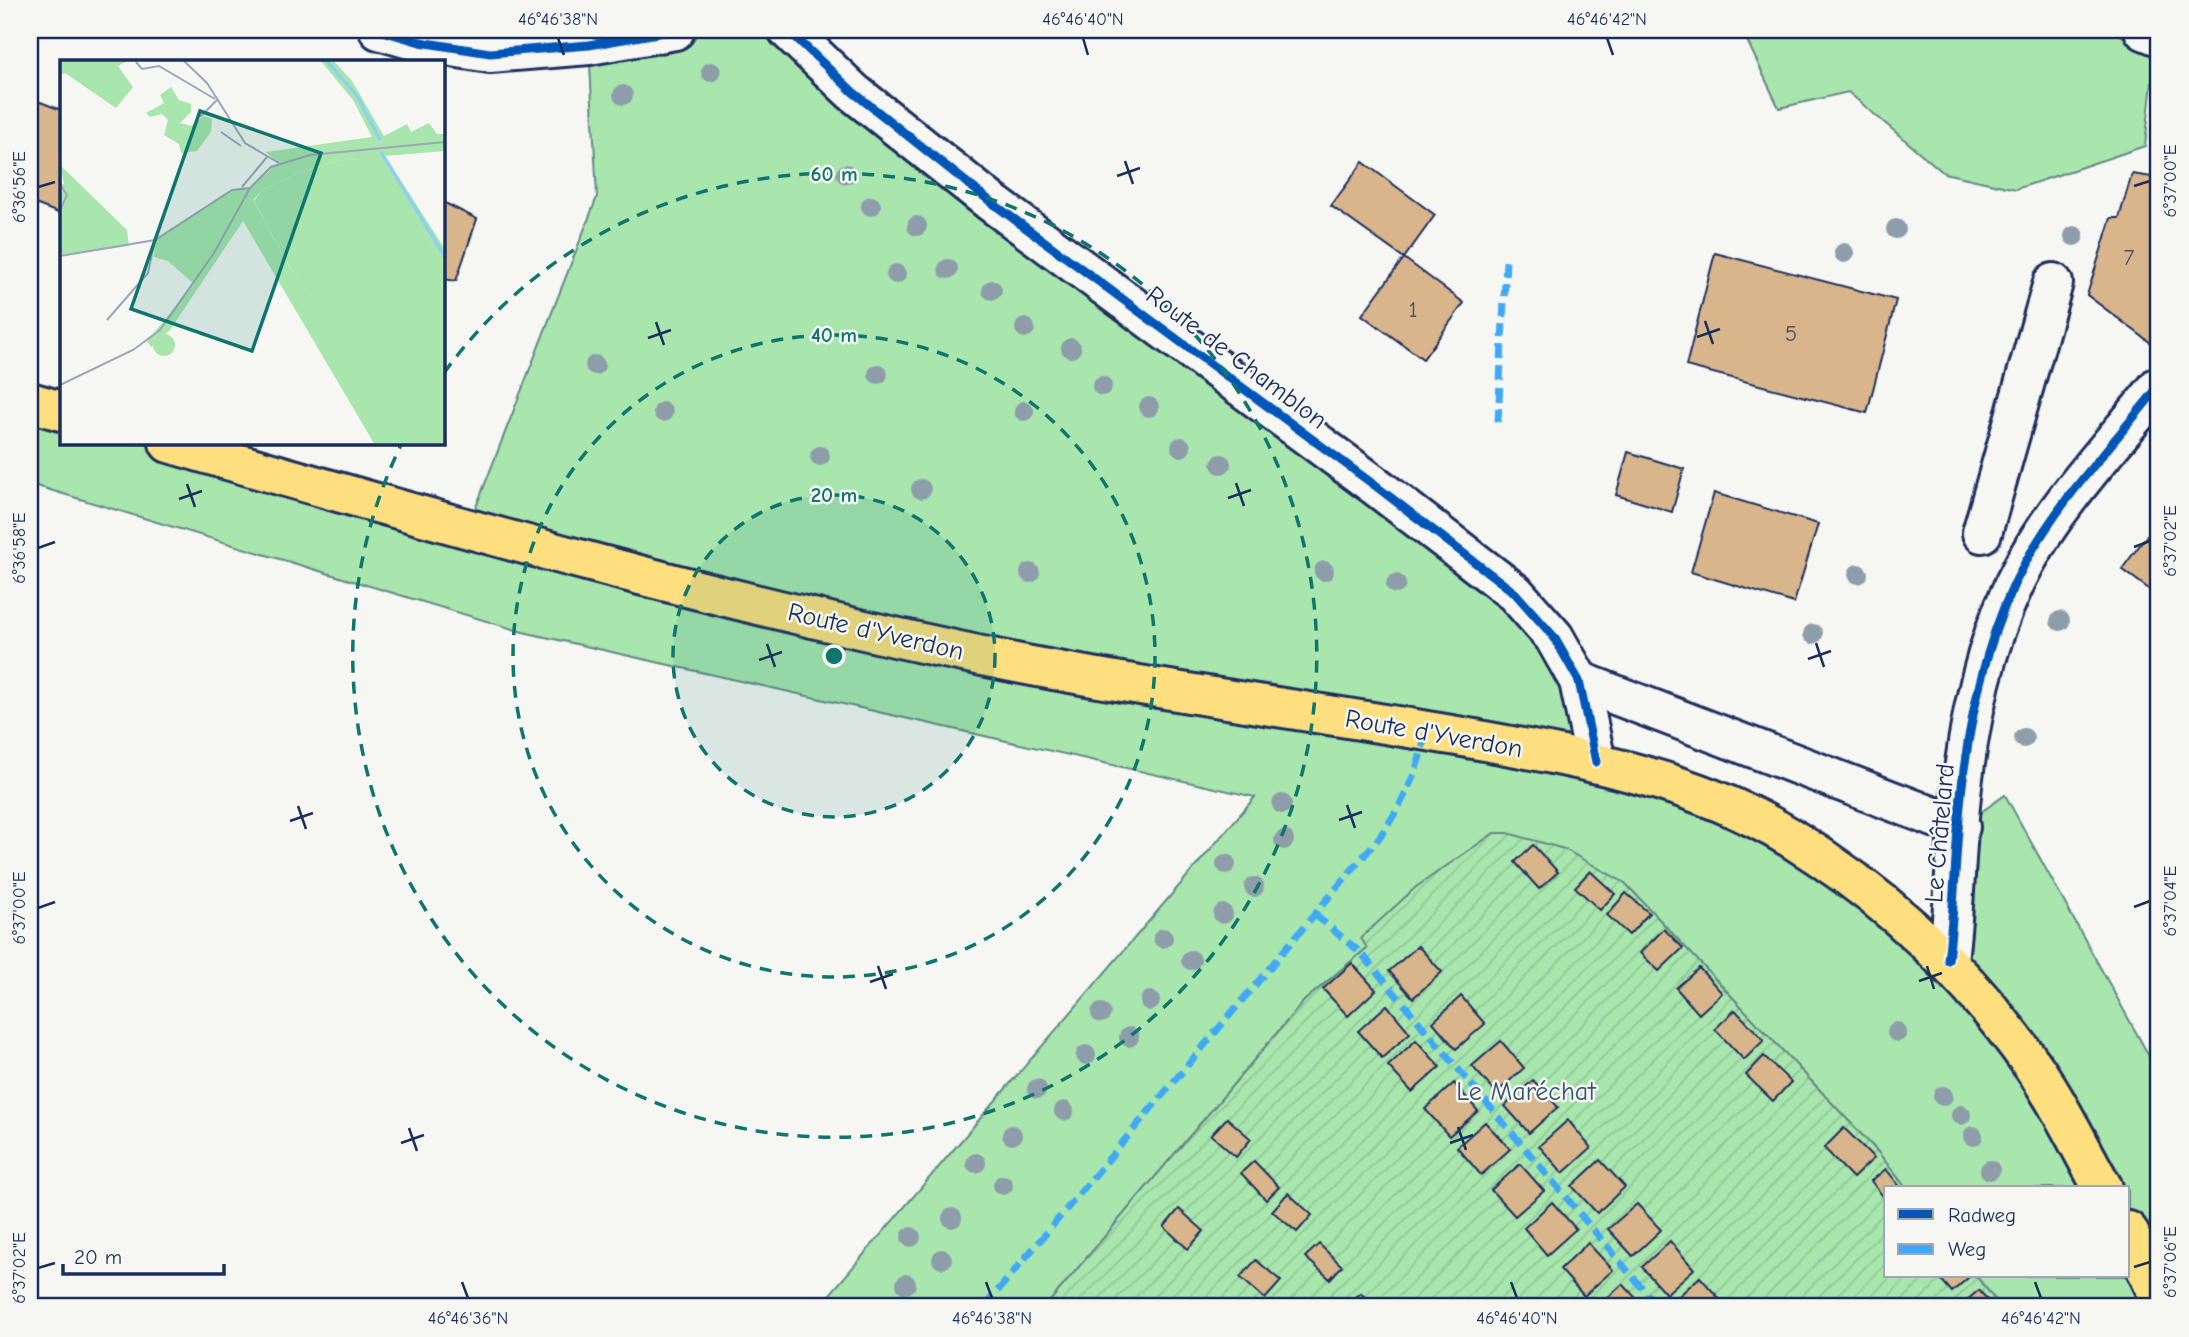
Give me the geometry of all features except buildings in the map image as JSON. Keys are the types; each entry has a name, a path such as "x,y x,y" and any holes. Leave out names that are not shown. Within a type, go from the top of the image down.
{"main road":[{"path":"30,402 60,411"},
{"name":"Route d'Yverdon","path":"172,444 467,530 832,622 1019,663 1596,762"},
{"path":"1596,762 1706,795 1789,837 1875,897 1948,960 2034,1068 2102,1186"},
{"path":"2130,1235 2159,1296"}],"street":[{"path":"379,30 419,42 490,53 589,45 675,30"},
{"name":"Route de Chamblon","path":"788,30 853,92 991,202 1355,470 1515,593 1554,637 1579,681 1596,762"},
{"path":"2144,30 2159,36"},
{"path":"1982,533 2053,283"},
{"name":"Le Châtelard","path":"1948,960 1956,897 1964,770 1984,670 2010,596 2025,562 2067,500 2159,386"},
{"path":"1579,681 1959,827"}],"green space":[{"path":"675,30 788,30 1554,637 1596,762 1706,795 1947,960 1960,827 2005,795 2159,1074 2159,1307 2001,1307 1978,1278 2130,1278 2130,1186 1904,1186 1877,1151 1625,883 1362,937 1368,947 1304,1001 1045,1307 819,1307 1255,797 523,632 30,484 30,402 60,411 60,444 172,444 467,530 597,197 589,45"},
{"path":"1742,30 2111,30 2155,55 2145,146 2016,189 1944,173 1848,92 1779,108"},
{"name":"Le Maréchat","path":"1494,833 1508,833 1564,849 1625,883 1877,1151 1904,1186 1884,1186 1884,1278 1978,1278 2001,1307 1045,1307 1304,1001 1367,948 1361,938 1416,887"}],"marked path":[{"path":"1498,422 1506,261"},
{"path":"984,1307 1378,839 1408,788 1427,731"},
{"path":"1315,915 1361,953 1658,1307"}],"cycle path":[{"path":"379,30 420,42 490,53 589,45 675,30"},
{"path":"788,30 853,92 991,202 1377,487 1515,593 1554,637 1579,681 1596,762"},
{"path":"1948,960 1961,794 1968,744 1978,691 2002,612 2025,563 2054,516 2159,386"}]}
